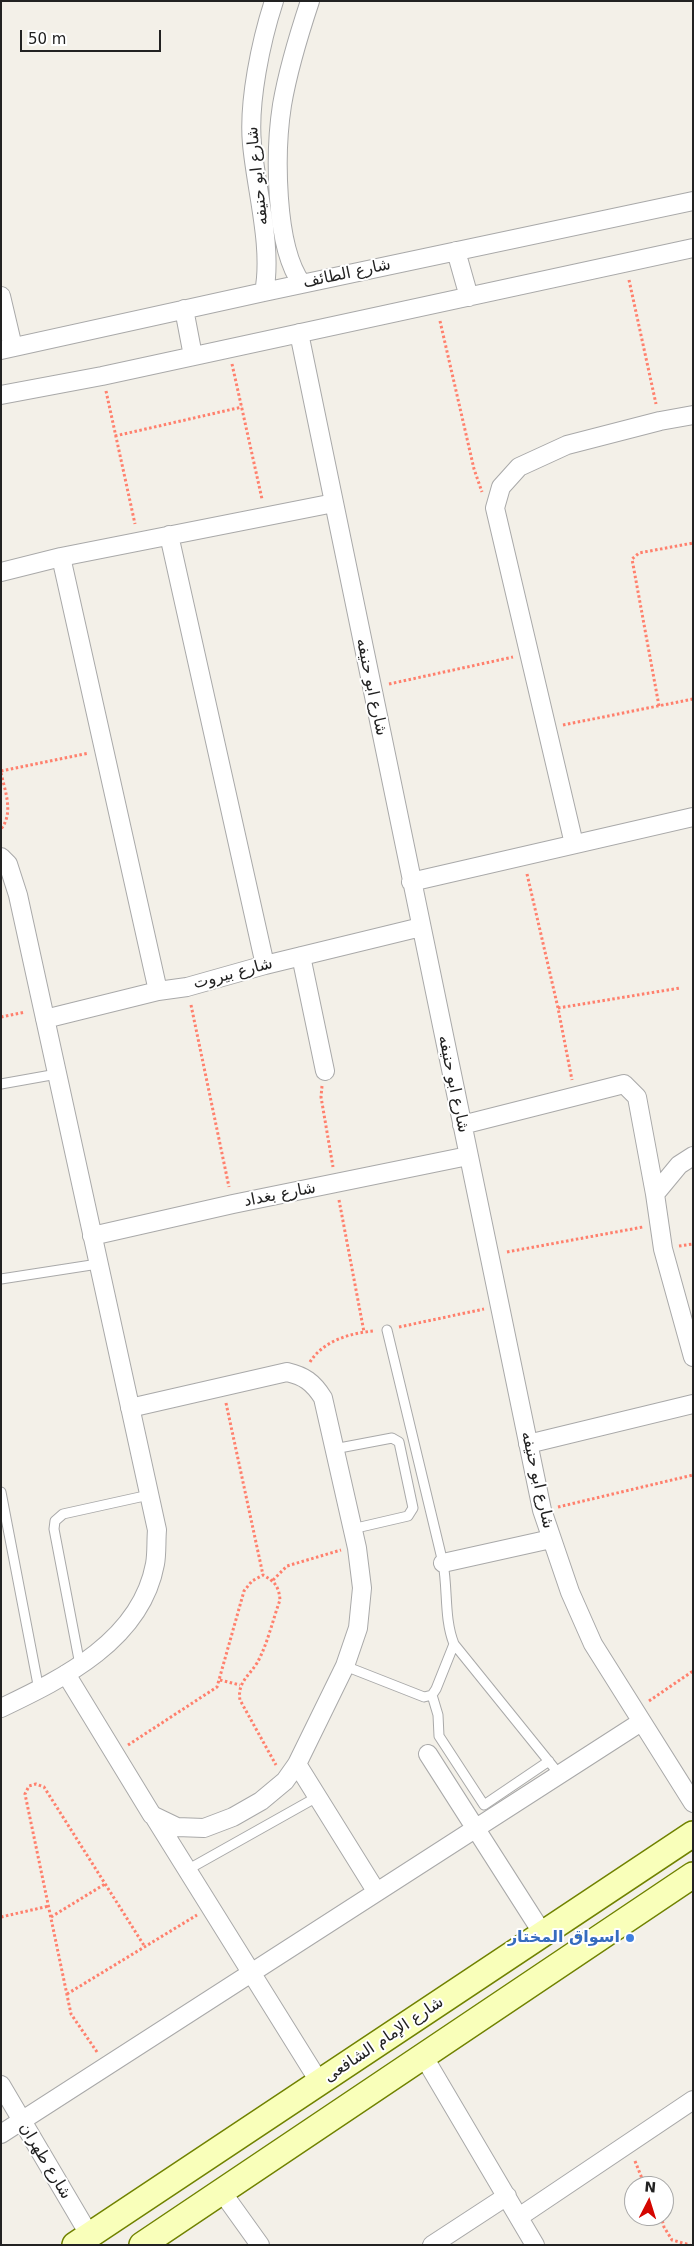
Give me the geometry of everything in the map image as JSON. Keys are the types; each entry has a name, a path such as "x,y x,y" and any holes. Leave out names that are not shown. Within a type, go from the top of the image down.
{"street":[{"name":"شارع ابو حنيفه","path":"264,292 267,258 252,142 253,101 268,21 274,1"},
{"name":"شارع ابو حنيفه","path":"302,284 291,266 285,245 280,207 279,142 282,105 301,27 310,1"},
{"name":"شارع الطائف","path":"7,349 264,292 693,201"},
{"path":"1,396 102,376 693,248"},
{"path":"456,251 469,296"},
{"path":"1,296 7,349"},
{"path":"184,310 193,356"},
{"name":"شارع ابو حنيفه","path":"299,333 420,927 542,1510 570,1592 593,1644 693,1803"},
{"path":"574,844 495,508 501,487 519,467 567,445 660,421 693,415"},
{"path":"1,572 61,557 334,503"},
{"path":"170,536 265,965"},
{"path":"61,557 158,991"},
{"path":"411,882 693,817"},
{"path":"1,857 8,864 18,895 157,1530 155,1564 144,1598 125,1627 100,1651 73,1670 39,1690 1,1708"},
{"name":"شارع بيروت","path":"44,1014 187,987 265,965 420,927"},
{"path":"301,956 324,1071"},
{"path":"462,1124 576,1098 624,1084 631,1089 637,1097 663,1249 693,1357"},
{"name":"شارع بغداد","path":"92,1236 233,1204 468,1156"},
{"path":"655,1194 679,1164 693,1156"},
{"path":"130,1408 286,1372 302,1376 314,1385 323,1398 357,1548 361,1596 358,1628 345,1666 297,1764 285,1781 261,1801 233,1817 204,1828 177,1827 152,1815"},
{"path":"528,1444 693,1404"},
{"path":"443,1563 551,1539"},
{"path":"73,1670 115,1753 152,1815 320,2083"},
{"path":"1,2134 475,1828 554,1768 637,1716"},
{"path":"428,1754 543,1934"},
{"path":"297,1764 376,1891"},
{"name":"شارع الإمام الشافعى","path":"82,2240 693,1834"},
{"path":"142,2245 693,1875"},
{"path":"424,2057 535,2245"},
{"name":"شارع طهران","path":"1,2086 22,2121 82,2240"},
{"path":"519,2217 693,2100"},
{"path":"222,2192 260,2245"},
{"path":"432,2245 507,2196"}],"lane":[{"path":"1,1084 57,1074"},
{"path":"1,1279 98,1264"},
{"path":"387,1330 443,1563 450,1634 454,1644 554,1768 484,1805 439,1736 438,1715 432,1696 454,1644"},
{"path":"334,1449 392,1438 399,1442 413,1508 408,1516 352,1529"},
{"path":"1,1492 39,1690"},
{"path":"73,1670 54,1529 55,1521 63,1514 149,1496"},
{"path":"345,1666 424,1697 432,1696"},
{"path":"187,1870 317,1797"}],"path":[{"path":"625,263 660,421"},
{"path":"436,304 474,470"},
{"path":"228,349 266,517"},
{"path":"102,376 139,542"},
{"path":"116,436 242,408"},
{"path":"659,706 632,559 638,553 693,543"},
{"path":"372,688 529,653"},
{"path":"547,728 693,699"},
{"path":"1,829 6,823 9,811 1,772 104,750"},
{"path":"522,855 558,1008 576,1098"},
{"path":"187,987 233,1204"},
{"path":"558,1008 680,988"},
{"path":"1,1017 44,1014"},
{"path":"489,1255 659,1224"},
{"path":"222,1386 263,1575"},
{"path":"542,1510 693,1475"},
{"path":"273,1580 287,1566 325,1554 357,1548"},
{"path":"263,1575 273,1580 279,1589 280,1600 258,1662 240,1685 238,1692 240,1700 285,1781"},
{"path":"115,1753 217,1687 244,1591 252,1582 263,1575"},
{"path":"637,1716 693,1671"},
{"path":"220,1680 240,1685"},
{"path":"107,2066 71,2014 26,1794 29,1786 36,1784 44,1787 145,1947"},
{"path":"51,1917 105,1884"},
{"path":"1,1917 49,1906"},
{"path":"67,1994 210,1907"},
{"path":"634,2158 641,2176"},
{"path":"664,2226 672,2240 690,2245"}],"place":[{"name":"اسواق المختار","path":"630,1938"}]}
